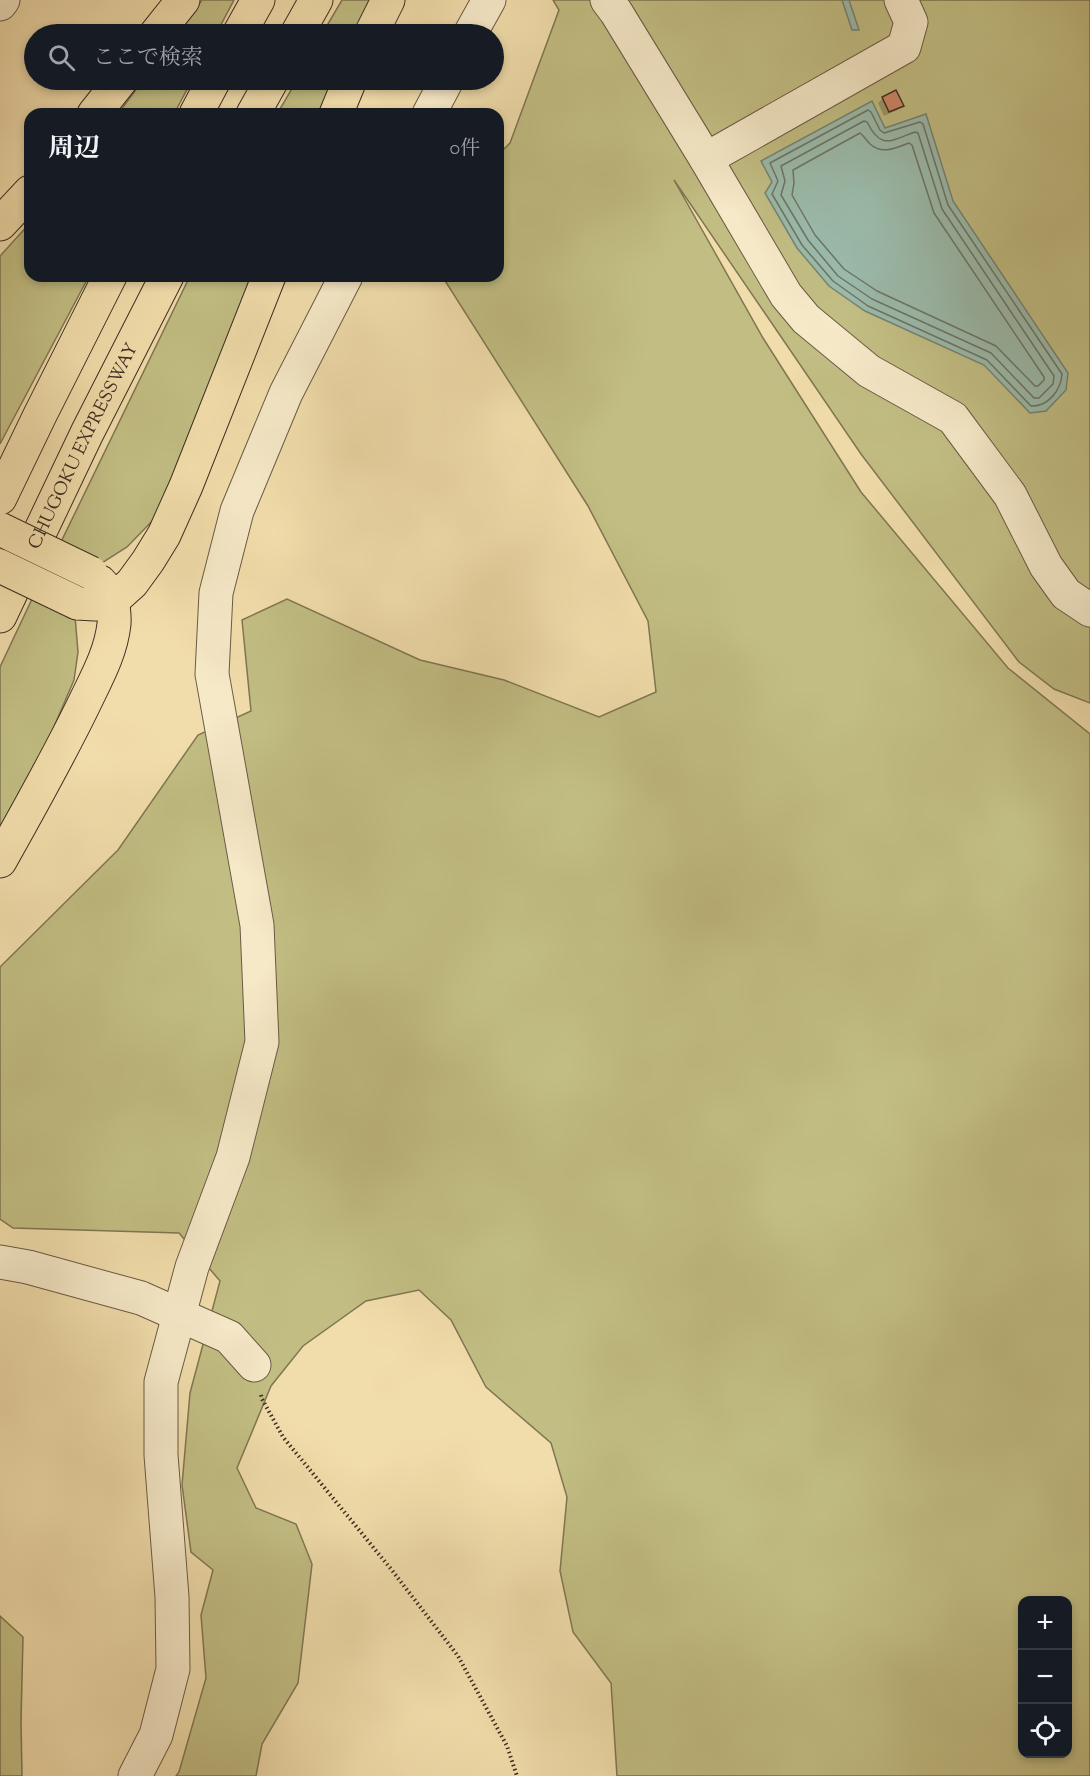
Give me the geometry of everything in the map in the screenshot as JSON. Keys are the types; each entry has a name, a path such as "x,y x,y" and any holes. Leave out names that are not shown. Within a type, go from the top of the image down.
{"highway":[{"path":"164,24 183,0"},
{"path":"245,24 258,0"},
{"path":"303,24 316,0"},
{"path":"376,24 388,0"},
{"path":"99,108 113,90"},
{"path":"199,108 209,90"},
{"path":"256,108 266,90"},
{"path":"338,108 346,90"},
{"path":"0,224 24,198"},
{"path":"0,498 107,282"},
{"name":"CHUGOKU EXPRESSWAY","path":"0,616 82,443 164,282"},
{"path":"0,566 77,603 95,604 112,601 132,583 164,535 190,477 267,282"},
{"path":"0,529 91,573 103,585 112,601 114,623 101,668 54,762 0,861"}],"street":[{"path":"0,4 3,0"},
{"path":"476,24 489,0"},
{"path":"607,0 706,159 786,295 806,319 869,371 953,418 1010,495 1046,566 1066,594 1090,610"},
{"path":"706,159 904,47 911,22 901,0"},
{"path":"432,108 442,90"},
{"path":"135,1776 156,1735 173,1670 172,1597 161,1455 161,1382 192,1267 233,1157 262,1042 257,925 212,674 216,593 237,511 286,393 343,282"},
{"path":"0,1262 28,1267 141,1298 178,1313 229,1337 254,1365"}],"path":[{"path":"254,1365 262,1400 284,1437 458,1656 507,1746 517,1776"}],"shaded area":[{"path":"202,0 234,0 221,24 184,24"},
{"path":"342,0 373,0 361,24 328,24"},
{"path":"553,0 1090,0 1090,703 1054,689 1019,662 861,454 674,180 763,338 861,492 1008,668 1090,734 1090,1776 617,1776 611,1683 573,1632 560,1571 567,1497 551,1443 486,1387 451,1320 419,1290 366,1301 303,1346 271,1386 237,1468 256,1508 296,1524 312,1564 298,1683 262,1744 256,1776 176,1776 206,1678 201,1615 213,1570 191,1552 182,1485 190,1393 220,1281 179,1233 13,1228 0,1219 0,967 118,850 198,735 251,711 242,620 287,599 420,660 504,680 599,717 656,692 648,621 588,506 446,282 504,282 504,149 510,143 559,10"},
{"path":"136,90 187,90 177,108 122,108"},
{"path":"291,90 331,90 323,108 281,108"},
{"path":"24,230 24,282 86,282 0,444 0,256"},
{"path":"187,282 252,282 158,515 127,547 102,563 60,544"},
{"path":"33,597 75,616 78,652 74,680 41,757 0,830 0,667"},
{"path":"0,1616 23,1637 22,1776 0,1776"}],"water":[{"path":"842,0 849,0 859,30 852,30"},
{"path":"872,101 885,128 926,114 953,201 1068,373 1066,390 1046,411 1030,413 984,365 865,311 829,286 797,248 765,193 772,182 761,161"}],"building":[{"path":"896,90 904,106 889,112 882,97"}]}
